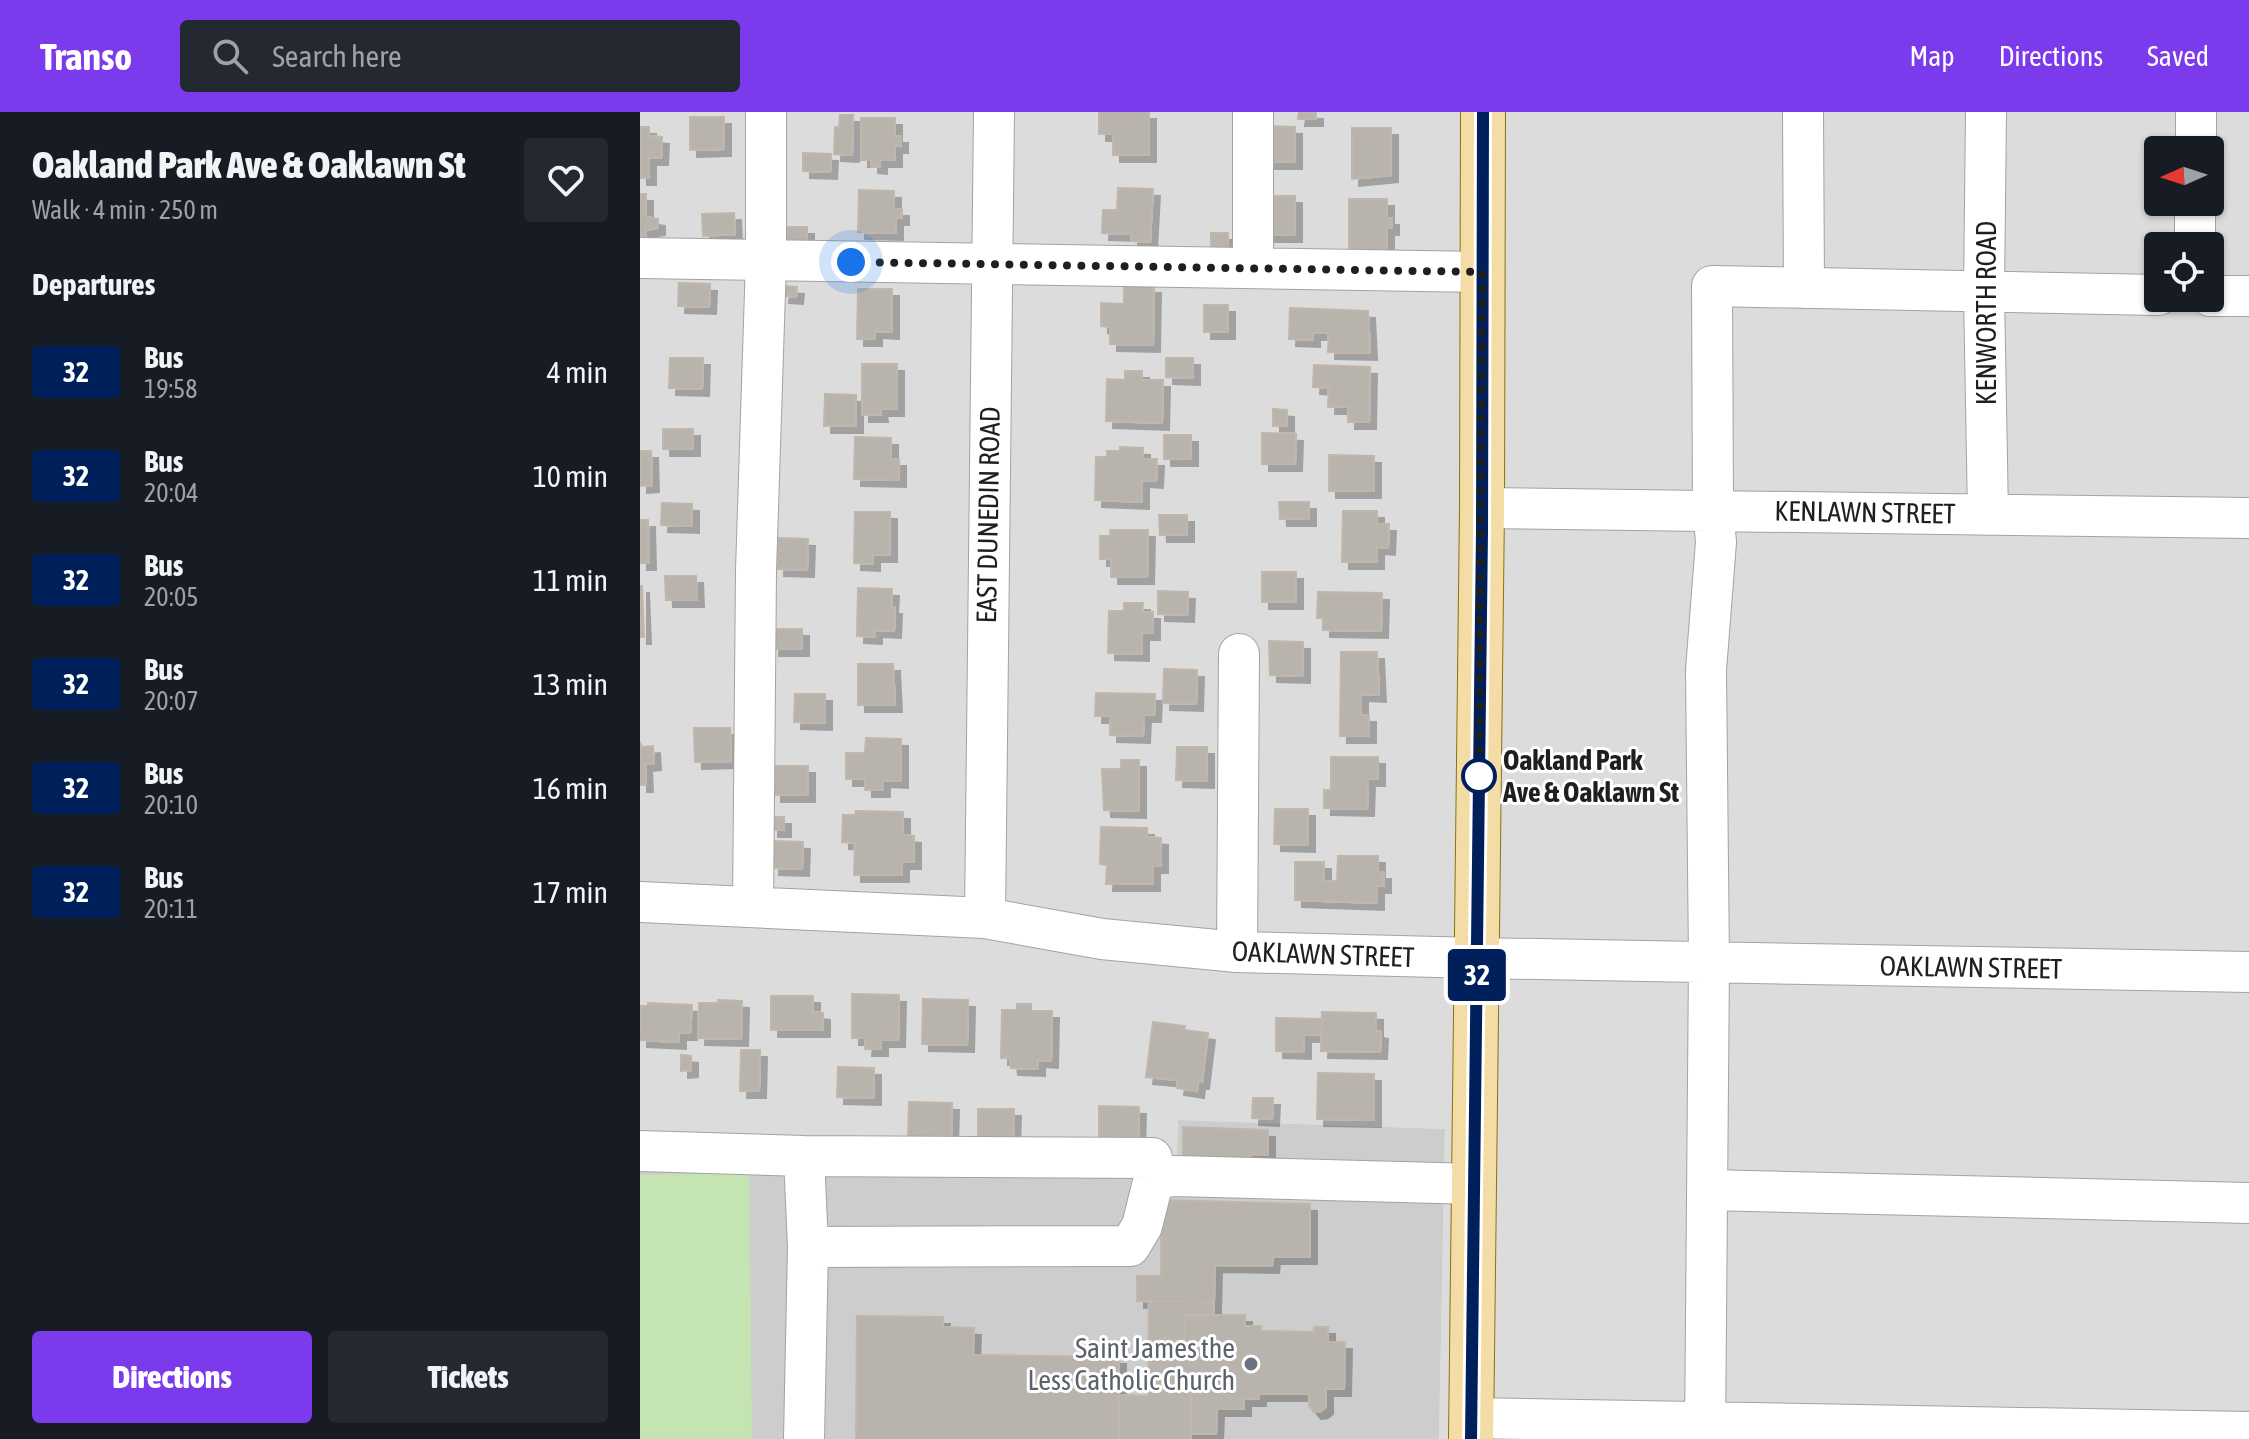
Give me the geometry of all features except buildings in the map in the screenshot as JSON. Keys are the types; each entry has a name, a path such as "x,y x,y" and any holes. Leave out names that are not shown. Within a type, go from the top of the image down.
{"main road":[{"path":"1471,1429 1482,508 1483,112"}],"street":[{"path":"753,907 756,571 766,260 766,112"},
{"name":"EAST DUNEDIN ROAD","path":"985,918 994,112"},
{"path":"1253,112 1253,268"},
{"path":"1803,112 1804,288"},
{"name":"KENWORTH ROAD","path":"1986,112 1984,293 1988,515"},
{"path":"2196,112 2196,136"},
{"path":"640,258 1482,272"},
{"path":"1706,1430 1709,962 1706,670 1716,542 1713,509 1712,286 2144,295"},
{"path":"2224,296 2249,296"},
{"name":"KENLAWN STREET","path":"1482,508 2249,518"},
{"path":"1237,952 1239,654"},
{"name":"OAKLAWN STREET","path":"640,902 985,918 1102,939 1237,952 2249,972"},
{"path":"640,1151 804,1156 1152,1158 1154,1178 1142,1226 1130,1246 808,1247"},
{"path":"804,1156 808,1247 804,1439"},
{"path":"1154,1178 1475,1184"},
{"path":"1708,1190 2249,1203"},
{"path":"1471,1429 2249,1432"}],"shaded area":[{"path":"640,112 2249,112 2249,1439 1439,1439 1445,1129 1178,1120 1177,1158 640,1147"},
{"path":"1178,1120 1445,1129 1439,1439 640,1439 640,1147 1177,1157"}],"green space":[{"path":"749,1173 752,1439 640,1439 640,1175"}],"bus line":[{"name":"32","path":"1471,1439 1482,532 1483,112"}],"place":[{"name":"Oakland Park Ave & Oaklawn St","path":"1479,776"},
{"name":"Saint James the Less Catholic Church","path":"1251,1364"}],"route":[{"path":"851,262 1482,272 1479,776"}]}
